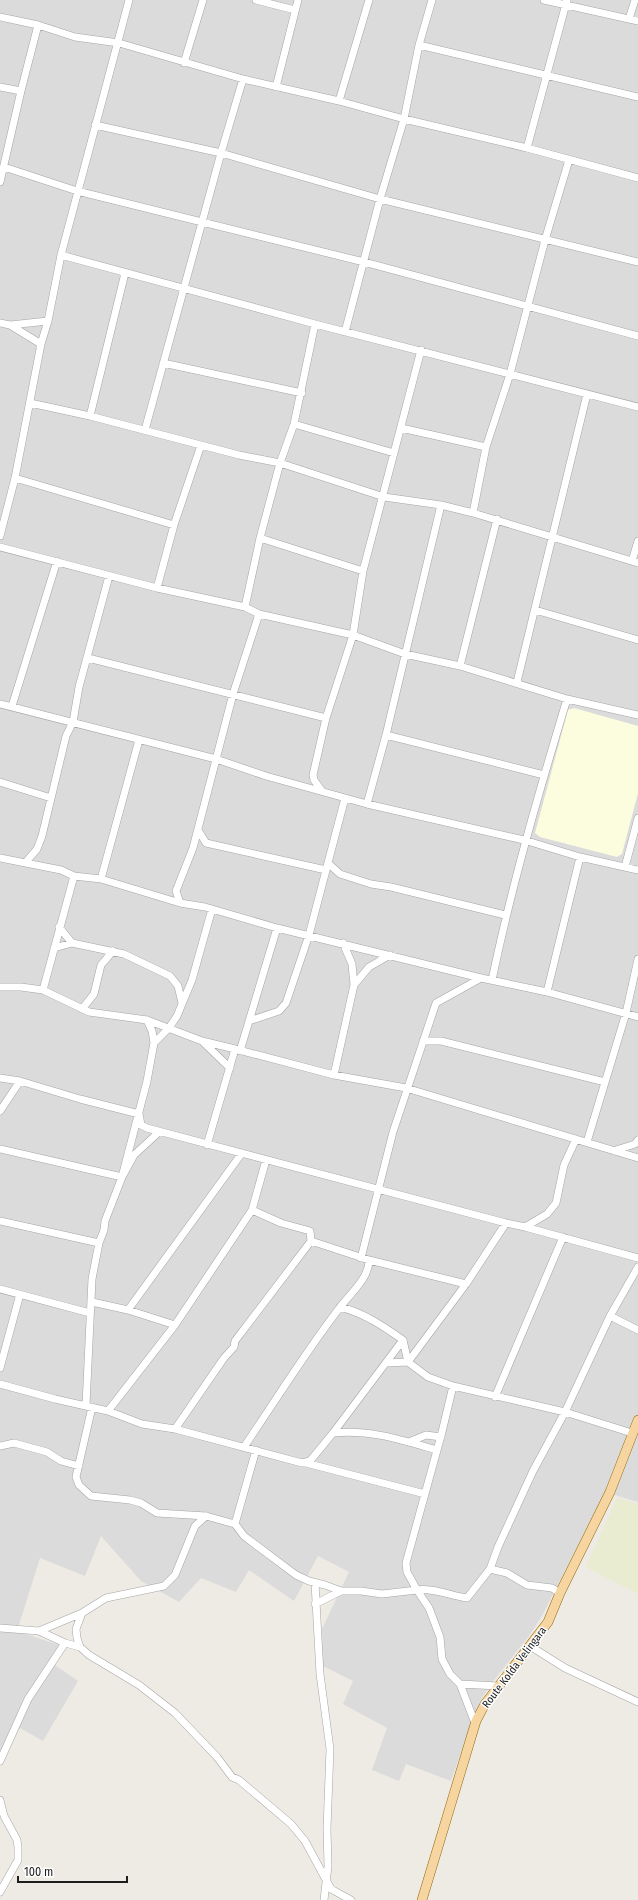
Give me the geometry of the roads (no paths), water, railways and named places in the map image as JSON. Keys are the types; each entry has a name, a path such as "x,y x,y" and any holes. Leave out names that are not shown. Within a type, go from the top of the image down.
{"main road":[{"name":"Route Kolda Velingara","path":"422,1900 475,1723 485,1704 498,1686 548,1622 560,1593 610,1492 638,1420"}],"street":[{"path":"0,536 15,478 41,344 48,321 61,255 95,125 119,43 129,0"},
{"path":"184,63 203,0"},
{"path":"256,0 295,10"},
{"path":"276,87 298,0"},
{"path":"339,101 369,0"},
{"path":"345,332 380,199 404,119 419,45 432,0"},
{"path":"544,0 566,3 638,21"},
{"path":"629,19 635,0"},
{"path":"527,148 548,75 566,3"},
{"path":"0,17 38,25 75,37 119,43 243,80 339,101 404,119 527,148 638,178"},
{"path":"0,182 38,25"},
{"path":"419,45 638,97"},
{"path":"145,430 221,153 243,80"},
{"path":"0,87 21,91"},
{"path":"95,125 221,153 380,199 638,262"},
{"path":"473,513 486,448 510,374 544,240 569,160"},
{"path":"4,167 77,191 364,262 638,336"},
{"path":"61,255 345,332 421,350 638,407"},
{"path":"90,416 125,273"},
{"path":"0,323 10,325 48,321"},
{"path":"244,607 260,538 280,463 294,424 302,393 315,324"},
{"path":"10,325 41,344"},
{"path":"322,791 314,780 314,775 326,718 353,635 363,571 384,496 421,350"},
{"path":"163,363 302,393"},
{"path":"517,682 587,394"},
{"path":"30,403 90,416 201,445 280,463 384,496 440,505 497,519 635,562 638,541"},
{"path":"294,424 394,452"},
{"path":"401,428 486,448"},
{"path":"157,588 174,525 201,445"},
{"path":"15,478 174,525"},
{"path":"366,804 386,735 440,505"},
{"path":"460,666 497,519"},
{"path":"260,538 363,571"},
{"path":"0,547 157,588 244,607 259,614 353,635 405,654 460,666 517,682 567,699 638,715"},
{"path":"12,706 57,561"},
{"path":"26,862 37,849 42,836 66,736 73,722 79,687 109,576"},
{"path":"535,610 638,640"},
{"path":"180,902 176,891 193,848 233,694 259,614"},
{"path":"88,658 326,718"},
{"path":"492,980 505,915 524,840 567,699"},
{"path":"0,704 216,759 266,776 366,804 524,840 580,857 638,870"},
{"path":"386,735 544,775"},
{"path":"100,879 139,740"},
{"path":"0,782 51,798"},
{"path":"249,1021 283,1008 309,935 345,798"},
{"path":"625,867 638,818"},
{"path":"198,830 206,843"},
{"path":"193,848 206,843 326,870 371,884 391,886 505,915"},
{"path":"547,992 580,857"},
{"path":"0,858 62,870 74,876 100,879 277,928 481,978 547,992 638,1017"},
{"path":"326,870 340,874"},
{"path":"43,990 74,876"},
{"path":"154,1043 169,1028 177,1016 192,980 212,909"},
{"path":"59,927 72,944"},
{"path":"207,1145 230,1068 249,1021 277,928"},
{"path":"334,1075 354,985 352,964 343,943"},
{"path":"54,948 72,944 124,954 170,976 178,986 182,1003"},
{"path":"100,950 104,960"},
{"path":"82,1009 94,994 98,971 104,960 113,951"},
{"path":"354,985 369,967 390,955"},
{"path":"587,1142 626,1014 638,959"},
{"path":"244,1447 340,1307 364,1277 369,1268 365,1259 378,1190 406,1088 436,1003 481,978"},
{"path":"0,987 21,986 43,990 82,1009 108,1015 130,1016 147,1020 202,1040 238,1050 334,1075 406,1088 576,1138 612,1151 638,1158"},
{"path":"147,1020 152,1031 154,1043 139,1114 122,1177 105,1221 104,1230 99,1242 92,1279 89,1406 76,1477 79,1485 91,1496 130,1500 141,1503 157,1513 206,1516 235,1524 244,1536 296,1575 315,1583 325,1584 340,1591 361,1591 382,1594 425,1588 450,1596 467,1598 490,1569 498,1547 533,1471 565,1412 610,1316 638,1267"},
{"path":"428,1028 432,1035 441,1041"},
{"path":"202,1040 230,1068"},
{"path":"423,1041 441,1041 605,1082"},
{"path":"0,1078 20,1081 80,1100 139,1114"},
{"path":"0,1111 20,1081"},
{"path":"139,1114 142,1125 159,1132 506,1223 526,1226 638,1258"},
{"path":"122,1177 134,1155 159,1132"},
{"path":"526,1226 547,1214 556,1203 564,1165 576,1138"},
{"path":"612,1151 635,1144 638,1140"},
{"path":"0,1149 122,1177"},
{"path":"128,1310 242,1153"},
{"path":"108,1411 175,1325 252,1210 266,1160"},
{"path":"175,1429 234,1347 235,1341 311,1241 310,1231 281,1222 252,1210"},
{"path":"0,1221 99,1242"},
{"path":"408,1362 466,1284 506,1223"},
{"path":"495,1397 563,1237"},
{"path":"311,1241 365,1259 466,1284"},
{"path":"0,1289 90,1313"},
{"path":"0,1368 20,1294"},
{"path":"348,1298 354,1310"},
{"path":"92,1302 128,1310 175,1325"},
{"path":"340,1307 354,1310 377,1321 403,1340 408,1362"},
{"path":"610,1316 638,1330"},
{"path":"306,1463 310,1461 333,1433 403,1340"},
{"path":"386,1363 408,1362 428,1377 453,1386 495,1397 565,1412 632,1433"},
{"path":"0,1384 55,1399 108,1411 142,1424 175,1429 424,1494"},
{"path":"453,1386 441,1437 406,1563 407,1572 429,1608 440,1637 442,1659 450,1674 460,1684 475,1723"},
{"path":"333,1433 351,1431 367,1432 437,1450"},
{"path":"408,1442 426,1435 441,1437"},
{"path":"0,1446 14,1442 47,1452 61,1461 79,1466"},
{"path":"235,1524 256,1450"},
{"path":"39,1631 82,1613 106,1598 164,1586 175,1575 195,1526 206,1516"},
{"path":"490,1569 507,1574 527,1585 552,1588 560,1593"},
{"path":"315,1583 320,1674 330,1749 327,1829 328,1866 324,1900"},
{"path":"316,1604 340,1591"},
{"path":"80,1647 76,1638 76,1629 82,1613"},
{"path":"0,1628 39,1631 65,1643 80,1647 138,1685 175,1713 217,1757 232,1777 239,1780 291,1824 305,1841 331,1889 351,1900"},
{"path":"0,1761 28,1699 65,1643"},
{"path":"530,1646 565,1668 638,1702"},
{"path":"460,1684 498,1686"},
{"path":"0,1800 4,1816 17,1840 18,1847 18,1860 0,1892"}]}
